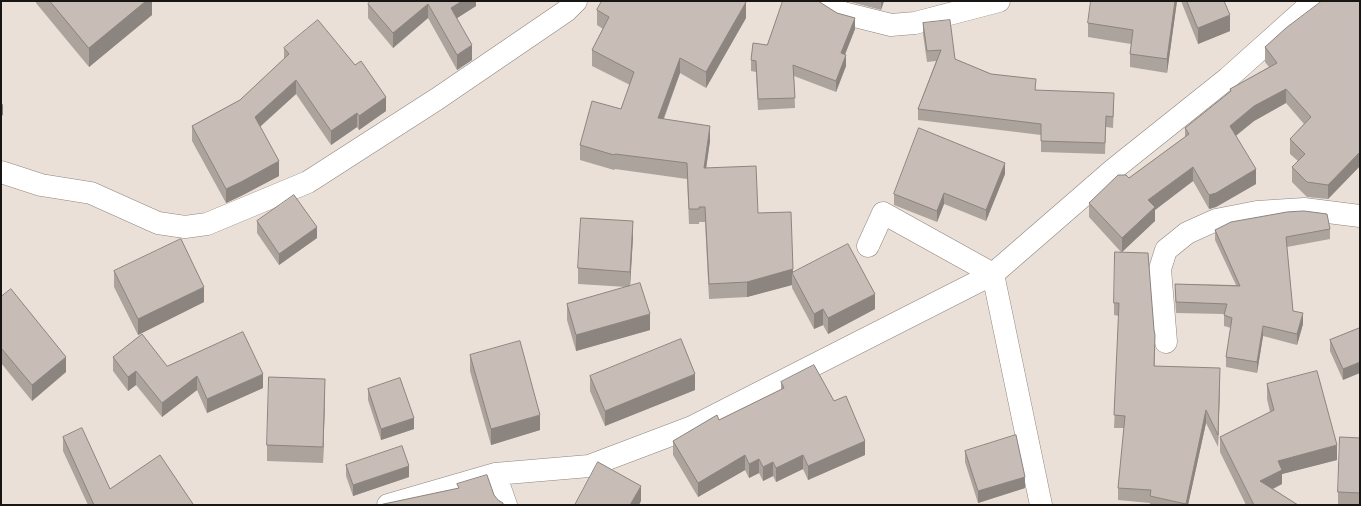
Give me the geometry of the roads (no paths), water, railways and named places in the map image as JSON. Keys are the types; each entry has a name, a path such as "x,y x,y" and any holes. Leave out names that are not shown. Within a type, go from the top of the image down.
{"street":[{"path":"1,172 41,185 91,193 158,223 185,227 207,224 308,182 443,94 566,11 576,1"},
{"path":"824,1 843,13 891,25 915,23 999,1"},
{"path":"388,505 495,474 589,466 692,427 993,274 1114,169 1228,78 1314,1"},
{"path":"1166,342 1160,270 1166,250 1187,233 1216,220 1256,212 1304,209 1360,216"},
{"path":"868,246 883,213 993,274 1041,505"},
{"path":"495,474 506,505"}]}
